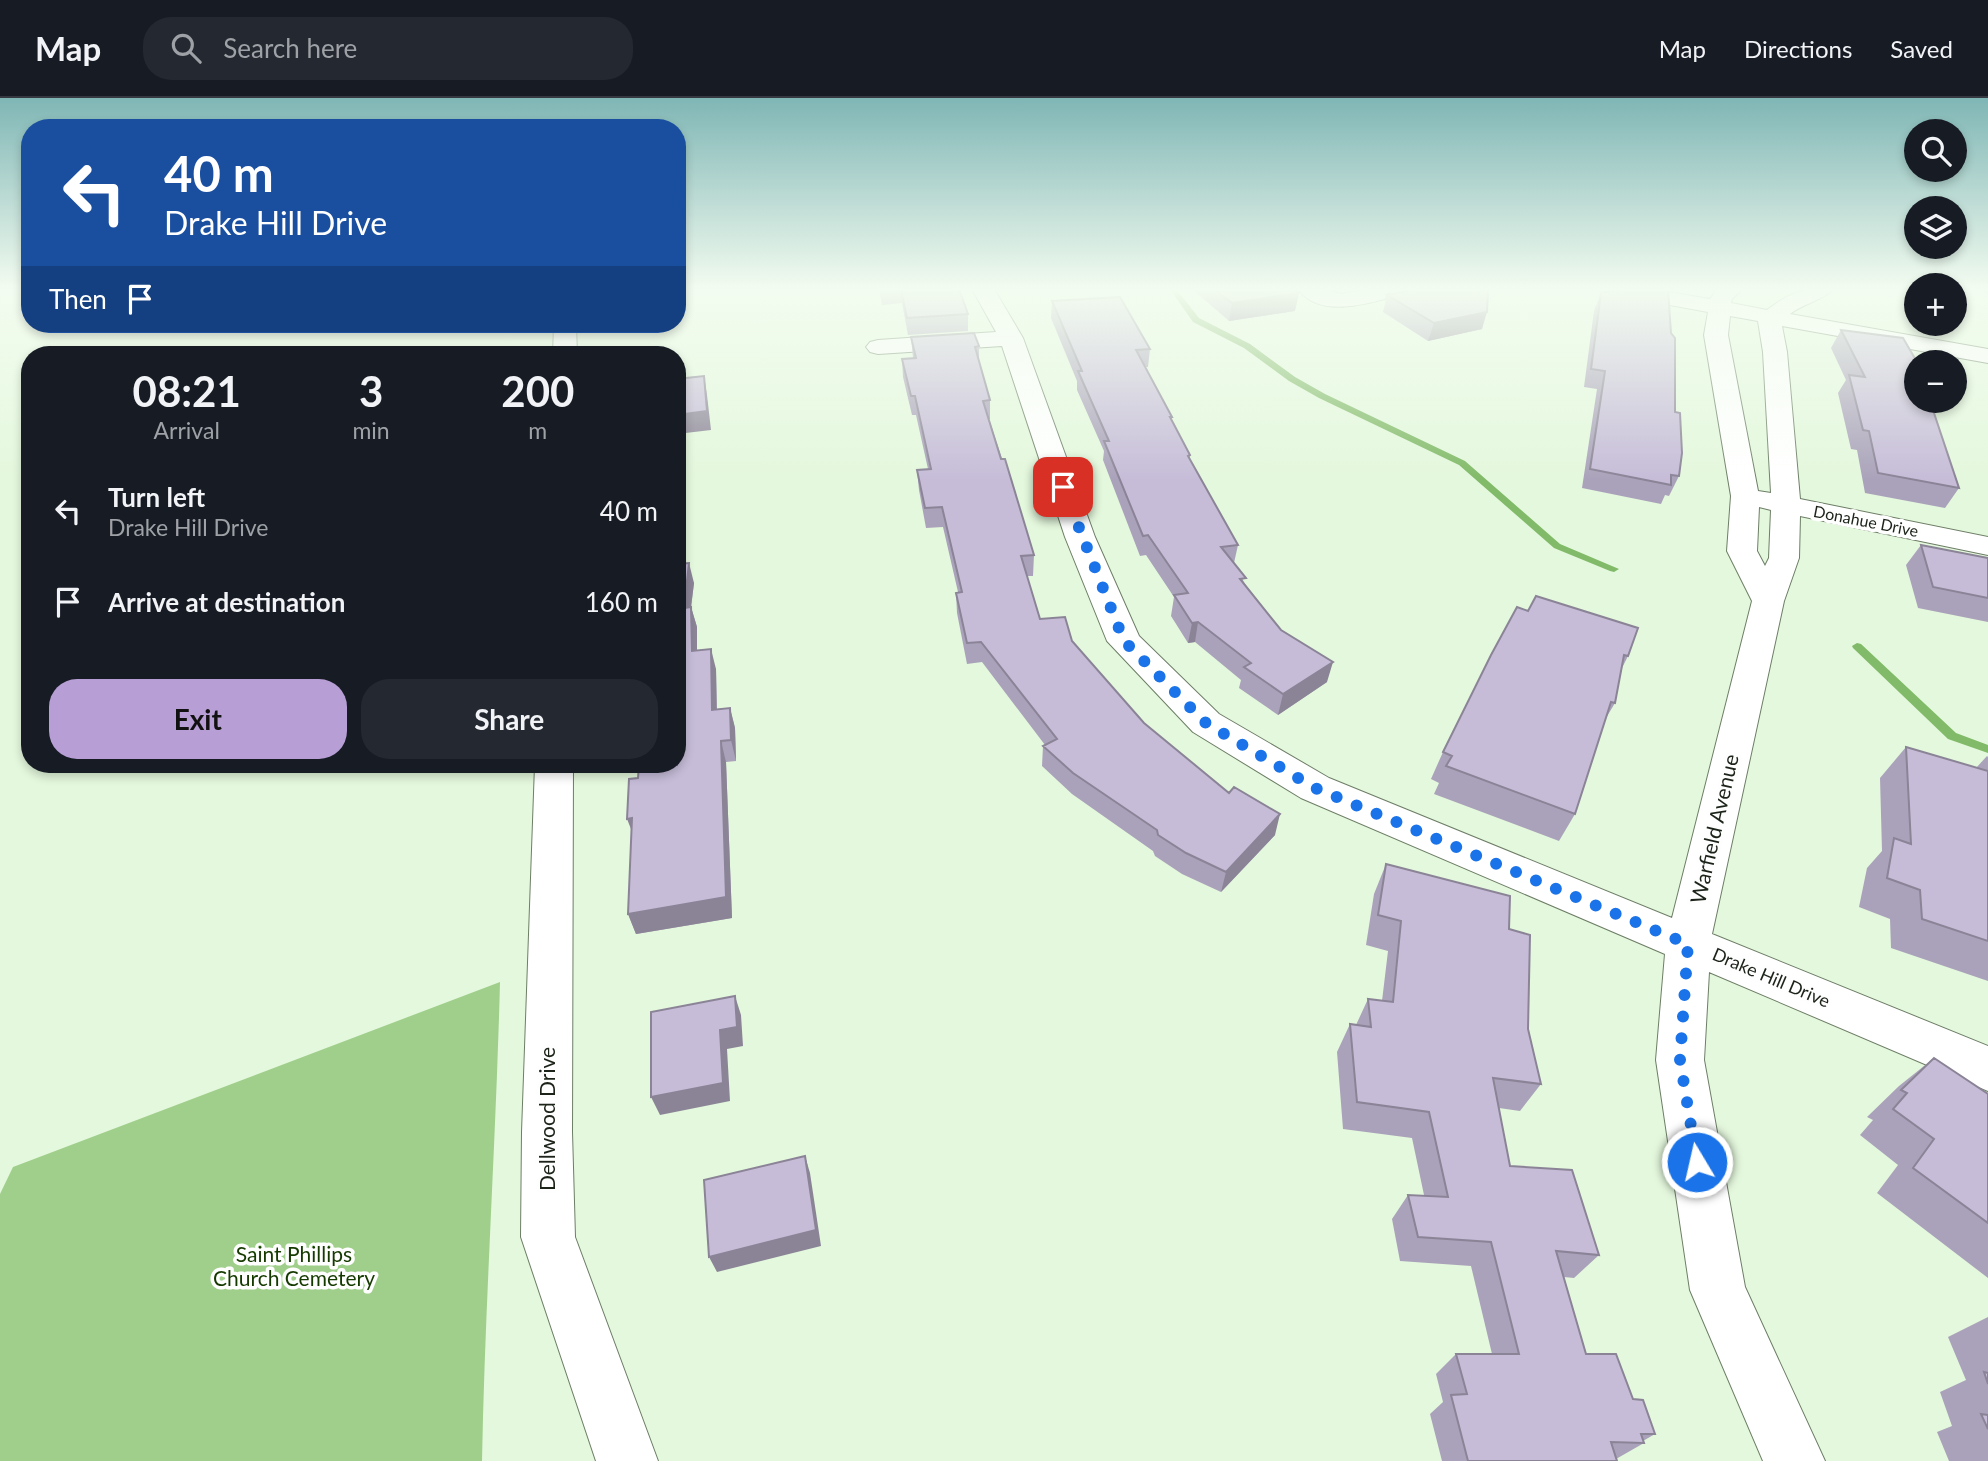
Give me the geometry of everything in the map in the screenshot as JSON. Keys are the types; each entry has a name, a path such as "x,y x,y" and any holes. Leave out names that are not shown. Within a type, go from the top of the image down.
{"street":[{"name":"Drake Hill Drive","path":"1016,353 1080,537 1124,641 1206,723 1315,788 1988,1069"},
{"path":"1719,353 1745,496 1742,551 1768,601"},
{"name":"Warfield Avenue","path":"1775,353 1786,505 1784,558 1768,601 1688,944 1680,1060 1718,1290 1794,1461"},
{"path":"1968,353 1988,356"},
{"name":"Donahue Drive","path":"1745,496 1988,546"},
{"name":"Dellwood Drive","path":"554,773 547,1132 548,1237 627,1461"}],"green space":[{"name":"Saint Phillips Church Cemetery","path":"500,982 482,1461 0,1461 0,1194 13,1167"}],"building":[{"path":"915,353 977,353 990,400 983,401 1001,459 1005,459 1034,555 1021,556 1040,619 1065,617 1072,641 1144,723 1229,793 1234,787 1280,814 1226,872 1186,853 1158,835 1157,830 1073,773 1043,746 1057,739 981,642 967,643 956,593 962,592 942,507 925,508 917,470 931,469 915,396 911,396 902,359 916,358"},
{"path":"1074,353 1137,353 1172,417 1190,455 1188,456 1238,545 1221,547 1246,578 1240,579 1281,630 1333,662 1283,694 1244,667 1251,663 1198,622 1192,623 1174,595 1188,593 1148,535 1143,536 1104,441 1109,441 1078,371 1082,371"},
{"path":"1593,353 1675,353 1675,412 1680,413 1682,453 1679,476 1671,475 1671,485 1590,469 1605,371 1591,369"},
{"path":"1853,353 1904,353 1904,413 1934,413 1959,488 1878,473 1869,431 1863,430 1849,375 1865,377"},
{"path":"704,376 707,411 686,414 686,378"},
{"path":"1921,545 1988,558 1988,598 1933,587"},
{"path":"686,563 689,563 686,590"},
{"path":"1536,596 1638,628 1628,656 1624,655 1615,703 1611,702 1575,814 1446,766 1452,756 1443,752 1517,607 1528,611"},
{"path":"691,607 692,651 711,649 712,710 730,708 731,740 721,741 726,897 628,914 632,818 627,819 629,779 638,778 638,773 686,773 686,608"},
{"path":"1906,747 1988,771 1988,941 1922,919 1920,890 1887,878 1894,838 1911,844"},
{"path":"1386,864 1510,896 1509,929 1530,935 1528,1029 1541,1084 1493,1078 1510,1166 1572,1170 1599,1255 1556,1251 1586,1354 1616,1354 1633,1399 1643,1400 1655,1434 1641,1434 1644,1443 1611,1442 1617,1461 1468,1461 1451,1395 1467,1394 1456,1354 1519,1354 1491,1242 1418,1237 1408,1195 1448,1197 1429,1112 1357,1102 1350,1024 1371,1027 1368,999 1393,1002 1401,921 1378,915"},
{"path":"735,996 737,1027 720,1030 723,1083 651,1097 651,1012"},
{"path":"1934,1058 1988,1094 1988,1223 1913,1168 1934,1139 1893,1109 1907,1093 1901,1090"},
{"path":"805,1156 816,1230 709,1257 704,1180"},
{"path":"1981,1414 1988,1415 1988,1429"}],"waterway":[{"path":"1256,353 1292,379 1322,396 1462,463 1557,546 1614,569"},
{"path":"1857,646 1952,736 1988,749"}],"route":[{"path":"1063,487 1080,537 1124,641 1206,723 1315,788 1688,944 1680,1060 1697,1162"}]}
